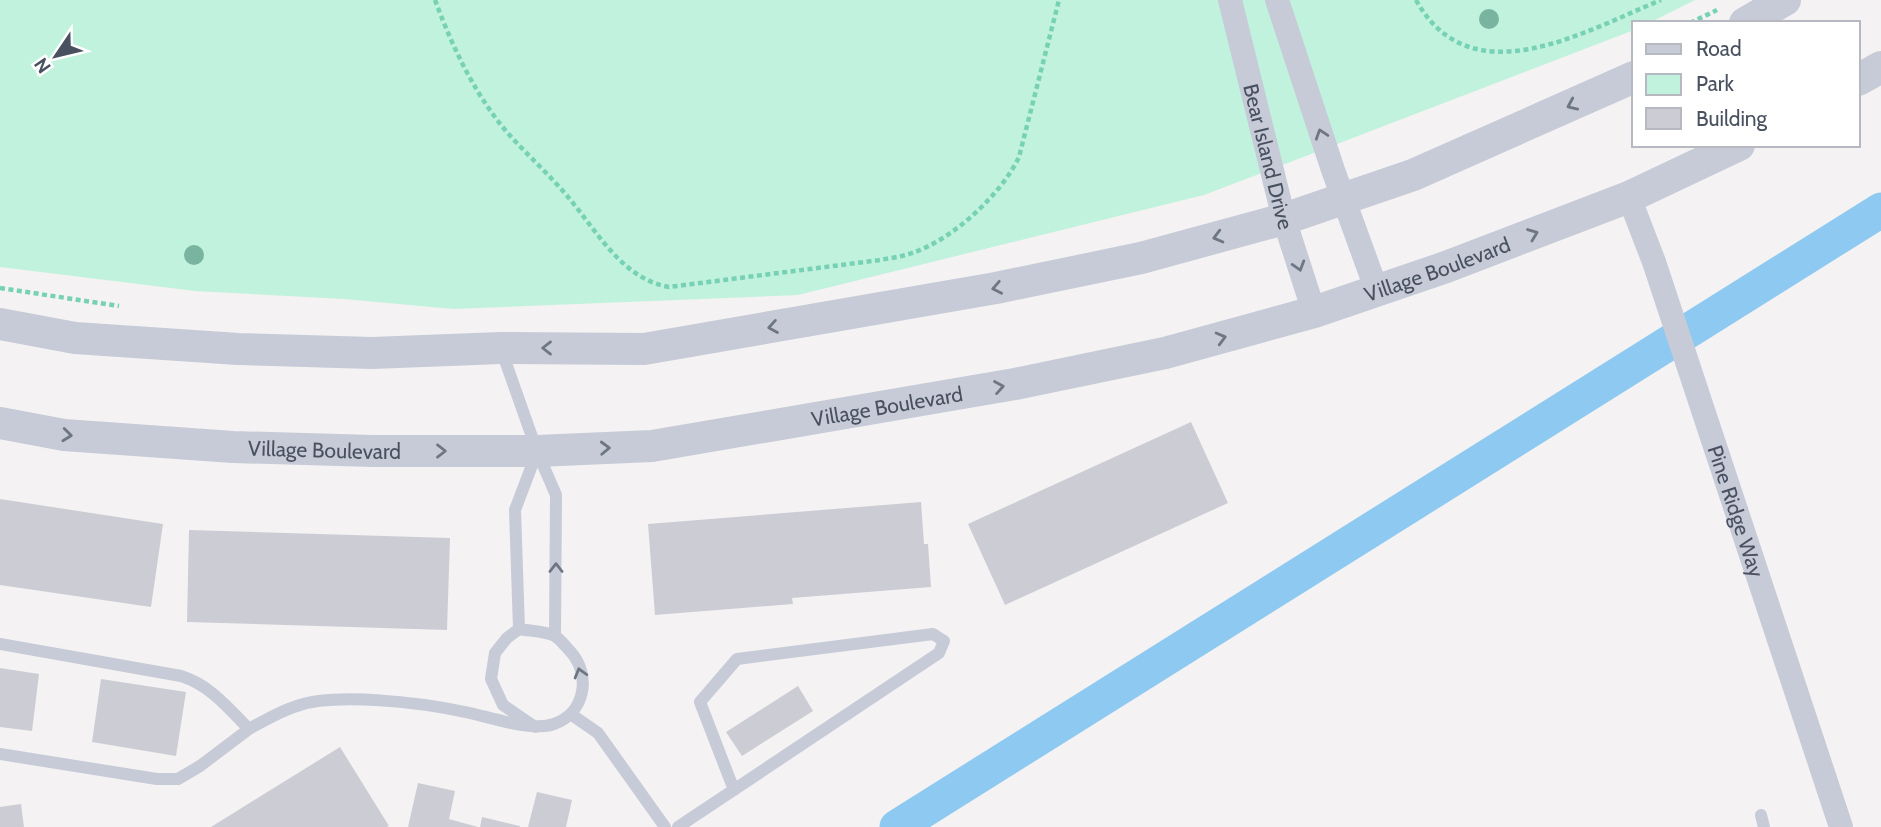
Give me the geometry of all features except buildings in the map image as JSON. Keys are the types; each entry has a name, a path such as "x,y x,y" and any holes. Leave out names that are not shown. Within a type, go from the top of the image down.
{"street":[{"name":"Bear Island Drive","path":"1230,0 1284,219 1314,312"},
{"path":"1277,0 1343,199 1377,291"},
{"path":"1748,21 1785,0"},
{"path":"1860,79 1881,67"},
{"path":"0,324 75,338 238,349 372,353 501,348 644,349 996,288 1141,258 1284,219 1413,175 1632,77"},
{"name":"Village Boulevard","path":"0,424 64,435 233,447 373,451 537,451 652,446 1001,387 1164,353 1314,312 1447,267 1629,197 1735,147"},
{"name":"Pine Ridge Way","path":"1629,197 1654,262 1841,827"}],"lane":[{"path":"501,348 537,451 556,495 555,636"},
{"path":"519,629 515,510 537,451"},
{"path":"0,754 157,779 178,779 249,729 297,705 350,699 458,710 535,727 553,724 572,715 583,697 583,675 573,655 555,636 519,629 507,638 495,653 491,679 503,705 535,727"},
{"path":"677,827 734,790 939,653 944,641 933,634 737,659 700,702 734,790"},
{"path":"0,645 197,681 249,729"},
{"path":"572,715 598,733 665,827"}],"path":[{"path":"435,0 459,57 504,129 566,195 621,262 636,275 653,284 669,287 911,254 930,246 963,222 991,197 1010,174 1018,157 1059,0"},
{"path":"1416,0 1435,28 1465,47 1516,52 1564,40 1661,0"},
{"path":"0,288 128,307"}],"green space":[{"path":"0,0 1695,0 1653,21 1632,21 1632,31 1204,195 798,295 453,309 344,299 195,291 0,267"}],"waterway":[{"path":"897,827 1881,210"}]}
